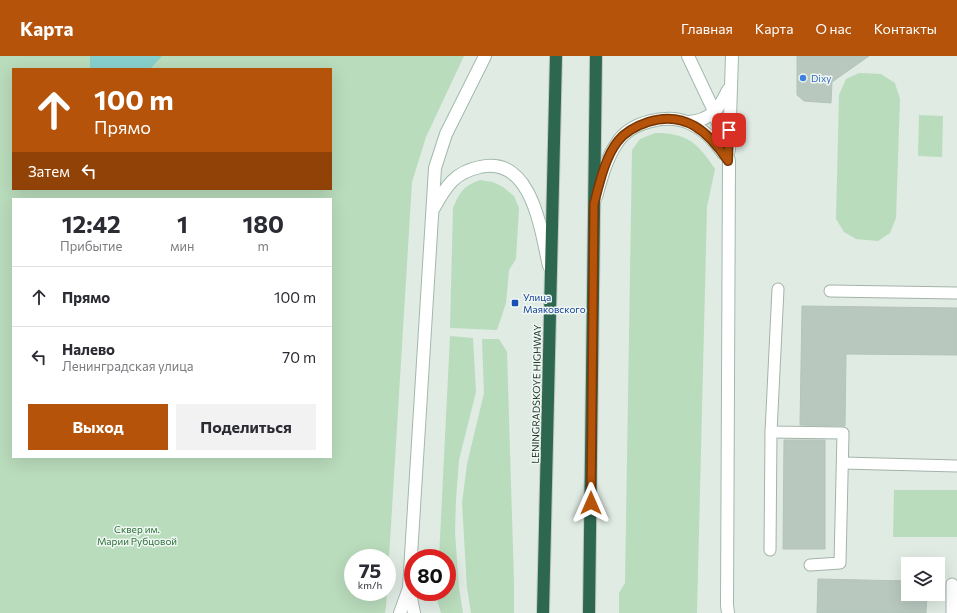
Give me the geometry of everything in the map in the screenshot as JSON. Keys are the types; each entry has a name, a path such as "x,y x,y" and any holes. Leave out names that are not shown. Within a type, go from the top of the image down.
{"highway":[{"name":"LENINGRADSKOYE HIGHWAY","path":"543,613 556,56"},
{"path":"590,613 596,56"}],"main road":[{"path":"411,549 435,168 446,134 485,56"},
{"path":"688,56 715,113 728,161"},
{"path":"727,610 728,161 732,56"},
{"path":"594,204 604,168 617,142 626,132 657,119 676,119 689,122 700,121 715,113 723,102 730,84"},
{"path":"689,122 706,133 717,144 728,161"},
{"path":"432,212 445,189 461,173 469,169 484,166 502,168 510,172 522,183 531,198 551,274"},
{"path":"400,613 404,601"},
{"path":"412,601 414,613"}],"lane":[{"path":"770,550 770,432 778,289"},
{"path":"830,291 957,293"},
{"path":"770,432 843,433 840,563 810,565"},
{"path":"843,463 957,466"},
{"path":"952,584 952,613"}],"green space":[{"name":"Сквер им. Марии Рубцовой","path":"0,56 464,56 426,137 412,182 390,549 344,549 344,601 386,601 385,613 0,613"},
{"path":"859,73 881,74 895,83 900,99 896,218 890,233 878,241 856,239 844,232 836,219 839,95 846,79"},
{"path":"919,115 943,116 942,157 918,156"},
{"path":"655,133 675,135 691,141 703,152 715,169 707,207 697,613 619,613 619,593 625,583 632,150 640,139"},
{"path":"480,180 493,182 503,187 514,196 519,208 516,259 509,270 506,303 497,330 450,328 453,208 463,190"},
{"path":"450,336 473,338 476,392 459,460 456,499 455,532 459,588 463,613 441,613 437,601 456,601 456,549 439,549"},
{"path":"482,339 499,339 507,352 514,613 471,613 467,588 462,503 467,464 484,393"},
{"path":"894,490 957,490 957,537 893,537"}],"water":[{"path":"90,56 162,56 151,68 90,68"}],"building":[{"path":"797,56 869,56 832,82 831,103 804,101 797,95"},
{"path":"802,306 957,308 957,355 846,354 845,426 800,425"},
{"path":"784,440 825,440 825,549 783,549"},
{"path":"818,579 901,581 901,601 927,601 926,613 817,613"}],"place":[{"name":"Dixy","path":"803,78"},
{"name":"Улица Маяковского","path":"515,303"}],"route":[{"path":"591,503 594,204 604,168 617,142 626,132 657,119 676,119 689,122 706,133 717,144 728,161 729,130"}]}
